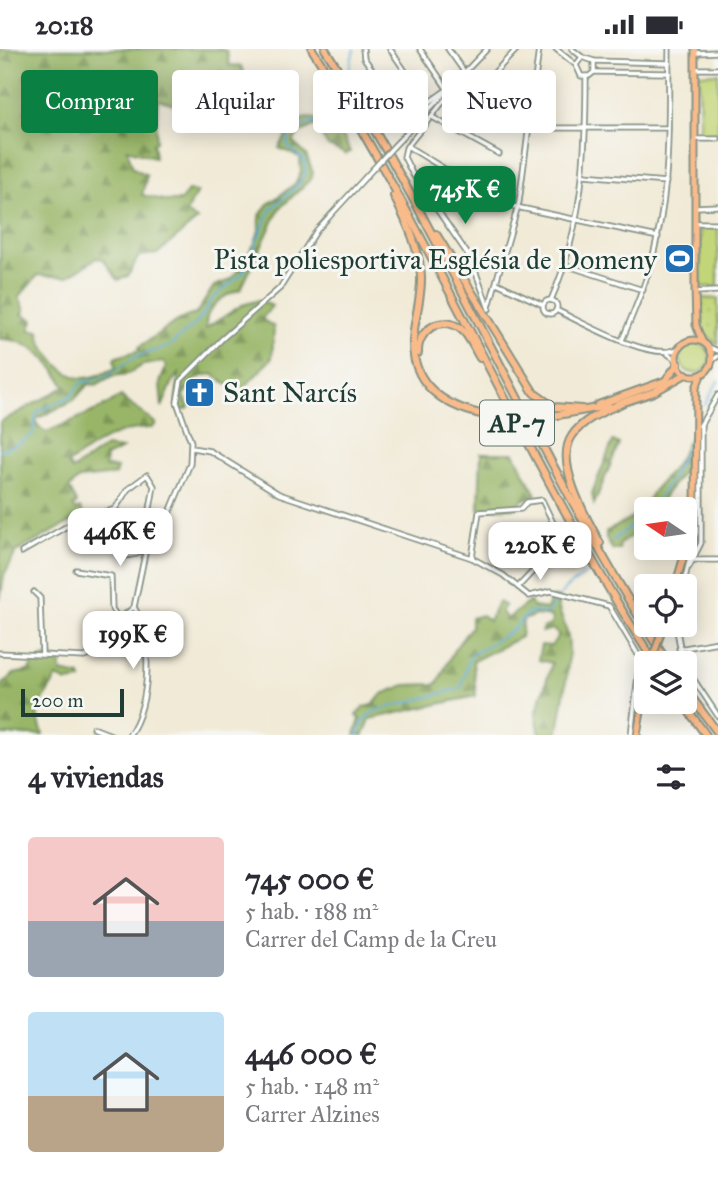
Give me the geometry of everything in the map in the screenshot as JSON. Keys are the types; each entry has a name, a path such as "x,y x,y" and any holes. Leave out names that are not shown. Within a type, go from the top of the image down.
{"highway":[{"name":"AP-7","path":"312,49 388,177 580,539 646,651"},
{"name":"AP-7","path":"325,49 411,194 563,486 661,651"},
{"path":"388,177 418,250 421,280 413,343 421,376 446,403 469,412 503,416 462,406 437,391 418,360 417,348 423,333 436,325 459,327 503,395"},
{"path":"411,194 534,393 554,407 582,409"},
{"path":"677,362 666,381 654,386 582,409 534,417 573,415 622,403 654,392 688,375"},
{"path":"608,565 576,491 565,455 575,431 622,403"},
{"path":"697,705 718,733"},
{"path":"691,714 706,735"}],"main road":[{"path":"678,574 692,526 696,388 701,375 712,361 709,347 702,341 696,325 695,51"},
{"path":"696,325 689,341 679,348 677,362 696,388"},
{"path":"689,341 702,341"},
{"path":"688,375 701,375"},
{"path":"637,735 641,714"}],"street":[{"path":"363,49 364,58 373,70"},
{"path":"390,49 405,70"},
{"path":"420,49 442,81"},
{"path":"448,49 463,70"},
{"path":"478,49 481,55"},
{"path":"468,70 487,49"},
{"path":"496,70 517,49"},
{"path":"536,70 539,49"},
{"path":"556,49 576,65 579,74 586,77"},
{"path":"572,49 582,57 590,57 594,61 669,68"},
{"path":"622,341 643,290 658,237 666,182 669,49"},
{"path":"590,57 592,50"},
{"path":"695,51 718,52"},
{"path":"576,65 582,57"},
{"path":"594,61 594,72"},
{"path":"586,77 594,72 669,68"},
{"path":"695,69 718,69"},
{"path":"543,305 551,300 565,265 577,220 584,175 586,77"},
{"path":"428,103 442,94"},
{"path":"125,556 137,554 148,539 154,536 173,506 190,464 192,449 177,402 181,380 280,288 317,230 442,96"},
{"path":"442,105 407,147 404,157 411,173 471,259 489,309 517,207 526,133"},
{"path":"432,117 499,154"},
{"path":"556,127 668,128"},
{"path":"695,139 718,139"},
{"path":"407,147 502,204 658,237"},
{"path":"584,175 666,182"},
{"path":"695,207 718,206"},
{"path":"695,223 718,223"},
{"path":"565,265 643,290"},
{"path":"497,283 543,305 546,313 556,310 622,341 667,352 677,362"},
{"path":"695,292 718,291"},
{"path":"551,300 556,304 556,310"},
{"path":"709,347 718,353 712,361"},
{"path":"667,352 679,348"},
{"path":"695,433 718,395"},
{"path":"697,550 701,543 701,425"},
{"path":"192,449 210,451 279,493 472,558 503,575 530,597 551,591 607,605 613,610 640,659 631,735"},
{"path":"22,552 76,521 115,509 128,489 149,475 154,486 148,539 134,607 142,628 147,683 139,722 130,735"},
{"path":"695,491 695,497"},
{"path":"472,558 479,512 521,509 527,502 542,500 557,531"},
{"path":"697,559 718,560"},
{"path":"518,587 536,568 549,561"},
{"path":"76,570 111,576 112,609 119,619"},
{"path":"34,592 40,598 42,654"},
{"path":"0,653 77,658 96,655 106,647 119,619 134,607"},
{"path":"678,637 679,649 718,642"},
{"path":"697,684 718,716"},
{"path":"93,727 111,735"}],"green space":[{"path":"0,49 227,51 229,65 241,66 242,70 172,70 172,103 158,100 158,70 21,70 21,133 156,133 156,142 153,143 155,157 127,149 133,168 147,175 142,195 180,201 188,191 197,192 186,213 197,220 157,254 139,256 128,276 118,280 103,259 97,258 67,277 38,275 19,297 25,310 22,314 33,320 30,330 39,331 48,354 68,373 76,376 91,377 116,368 114,358 140,350 139,347 181,319 196,314 214,286 230,280 255,243 260,227 259,217 267,205 295,184 301,172 300,157 279,148 288,133 299,133 293,142 306,155 313,173 311,179 279,209 241,289 222,298 208,314 206,328 242,305 259,300 272,306 262,319 274,327 272,358 239,393 213,374 202,376 192,383 184,395 189,408 180,412 176,400 179,374 174,379 162,407 160,383 166,366 163,362 143,365 128,374 112,376 96,385 88,384 74,400 36,419 38,427 47,432 121,396 156,424 152,428 128,430 107,438 68,464 72,470 105,447 122,449 106,457 105,467 117,468 115,475 79,479 69,488 77,503 73,506 75,510 80,508 83,515 16,552 4,576 0,600 0,422 65,387 54,369 31,348 11,340 0,339"},
{"path":"718,73 718,133 700,134 699,74"},
{"path":"304,118 313,119 313,126 299,133 299,122"},
{"path":"320,133 342,133 350,152 346,154 328,146"},
{"path":"700,228 718,228 718,287 701,287"},
{"path":"700,298 718,299 718,344 702,332"},
{"path":"695,343 706,347 710,358 706,369 695,373 684,369 680,358 684,347"},
{"path":"693,432 690,459 686,468 664,497 650,497 654,490 675,466"},
{"path":"613,441 619,444 594,504 592,493"},
{"path":"481,453 514,453 536,495 522,500 518,508 479,509"},
{"path":"634,517 634,534 620,544 619,550 613,550 606,539 606,532"},
{"path":"552,597 557,597 569,646 566,686 557,735 540,735 536,714 552,663 538,660 541,645 551,646 559,635 552,629 542,632 543,628 551,625 552,617 535,615 523,620 521,637 473,661 476,696 370,719 364,735 355,735 360,719 356,715 364,707 373,705 382,694 405,685 437,684 454,650 471,627 471,618 482,615 489,621 498,602 505,606 501,611 507,619 530,601 533,607 547,609"},
{"path":"48,656 61,661 61,672 80,676 82,680 67,682 57,677 36,711 43,735 0,735 0,687 14,674 28,671 36,661"}],"waterway":[{"path":"349,70 354,49"},
{"path":"0,450 18,444 33,434 37,412 71,396 81,383 106,377 135,357 169,346 197,323 213,298 243,273 270,210 299,184 306,171 304,160 287,145 288,139 298,127 313,123"},
{"path":"705,405 718,381"},
{"path":"659,497 672,478 691,438"},
{"path":"611,542 634,524"},
{"path":"358,735 365,718 375,711 461,688 470,656 513,630 529,612 548,613 566,588 586,574"}],"tunnel":[{"path":"504,418 535,419"}],"place":[{"name":"Pista poliesportiva Església de Domeny","path":"680,259"},
{"name":"Sant Narcís","path":"200,392"}]}
